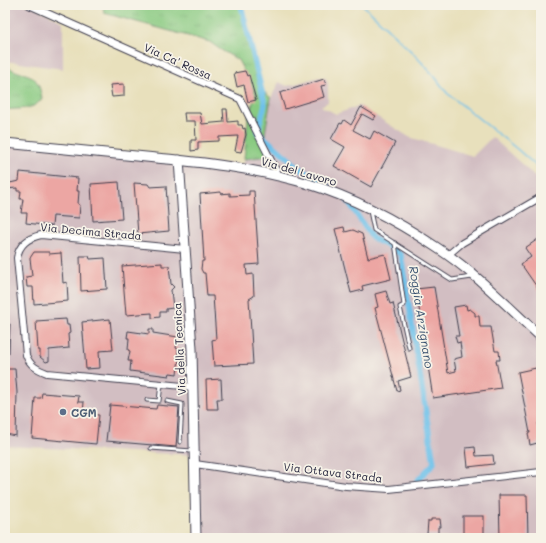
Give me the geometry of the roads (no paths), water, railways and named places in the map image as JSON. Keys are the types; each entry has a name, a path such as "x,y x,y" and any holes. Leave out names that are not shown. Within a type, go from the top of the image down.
{"street":[{"name":"Via Ca' Rossa","path":"29,5 240,99 279,176"},
{"name":"Via del Lavoro","path":"5,143 222,164 279,176 335,193 412,231 448,255 476,277 541,337"},
{"name":"Via della Tecnica","path":"179,160 193,387 196,538"},
{"path":"448,255 462,243 541,197"},
{"name":"Via Decima Strada","path":"185,250 41,235 31,237 19,250 18,258 25,348 28,362 38,370 47,373 193,387"},
{"name":"Via Ottava Strada","path":"195,464 346,486 389,489 541,472"}],"lane":[{"path":"369,209 374,230 452,280 476,277"},
{"path":"395,243 404,305 400,307 409,348"},
{"path":"147,400 159,401 161,384"},
{"path":"166,401 182,404 180,442"},
{"path":"182,424 194,424"},
{"path":"151,448 194,451"}],"waterway":[{"name":"Roggia Arzignano","path":"241,5 265,104 258,132 302,170 329,187"},
{"path":"363,5 414,54 447,93 541,170"},
{"name":"Roggia Arzignano","path":"348,201 372,238 392,248 401,255 434,463 417,481"}],"place":[{"name":"CGM","path":"63,412"}]}
